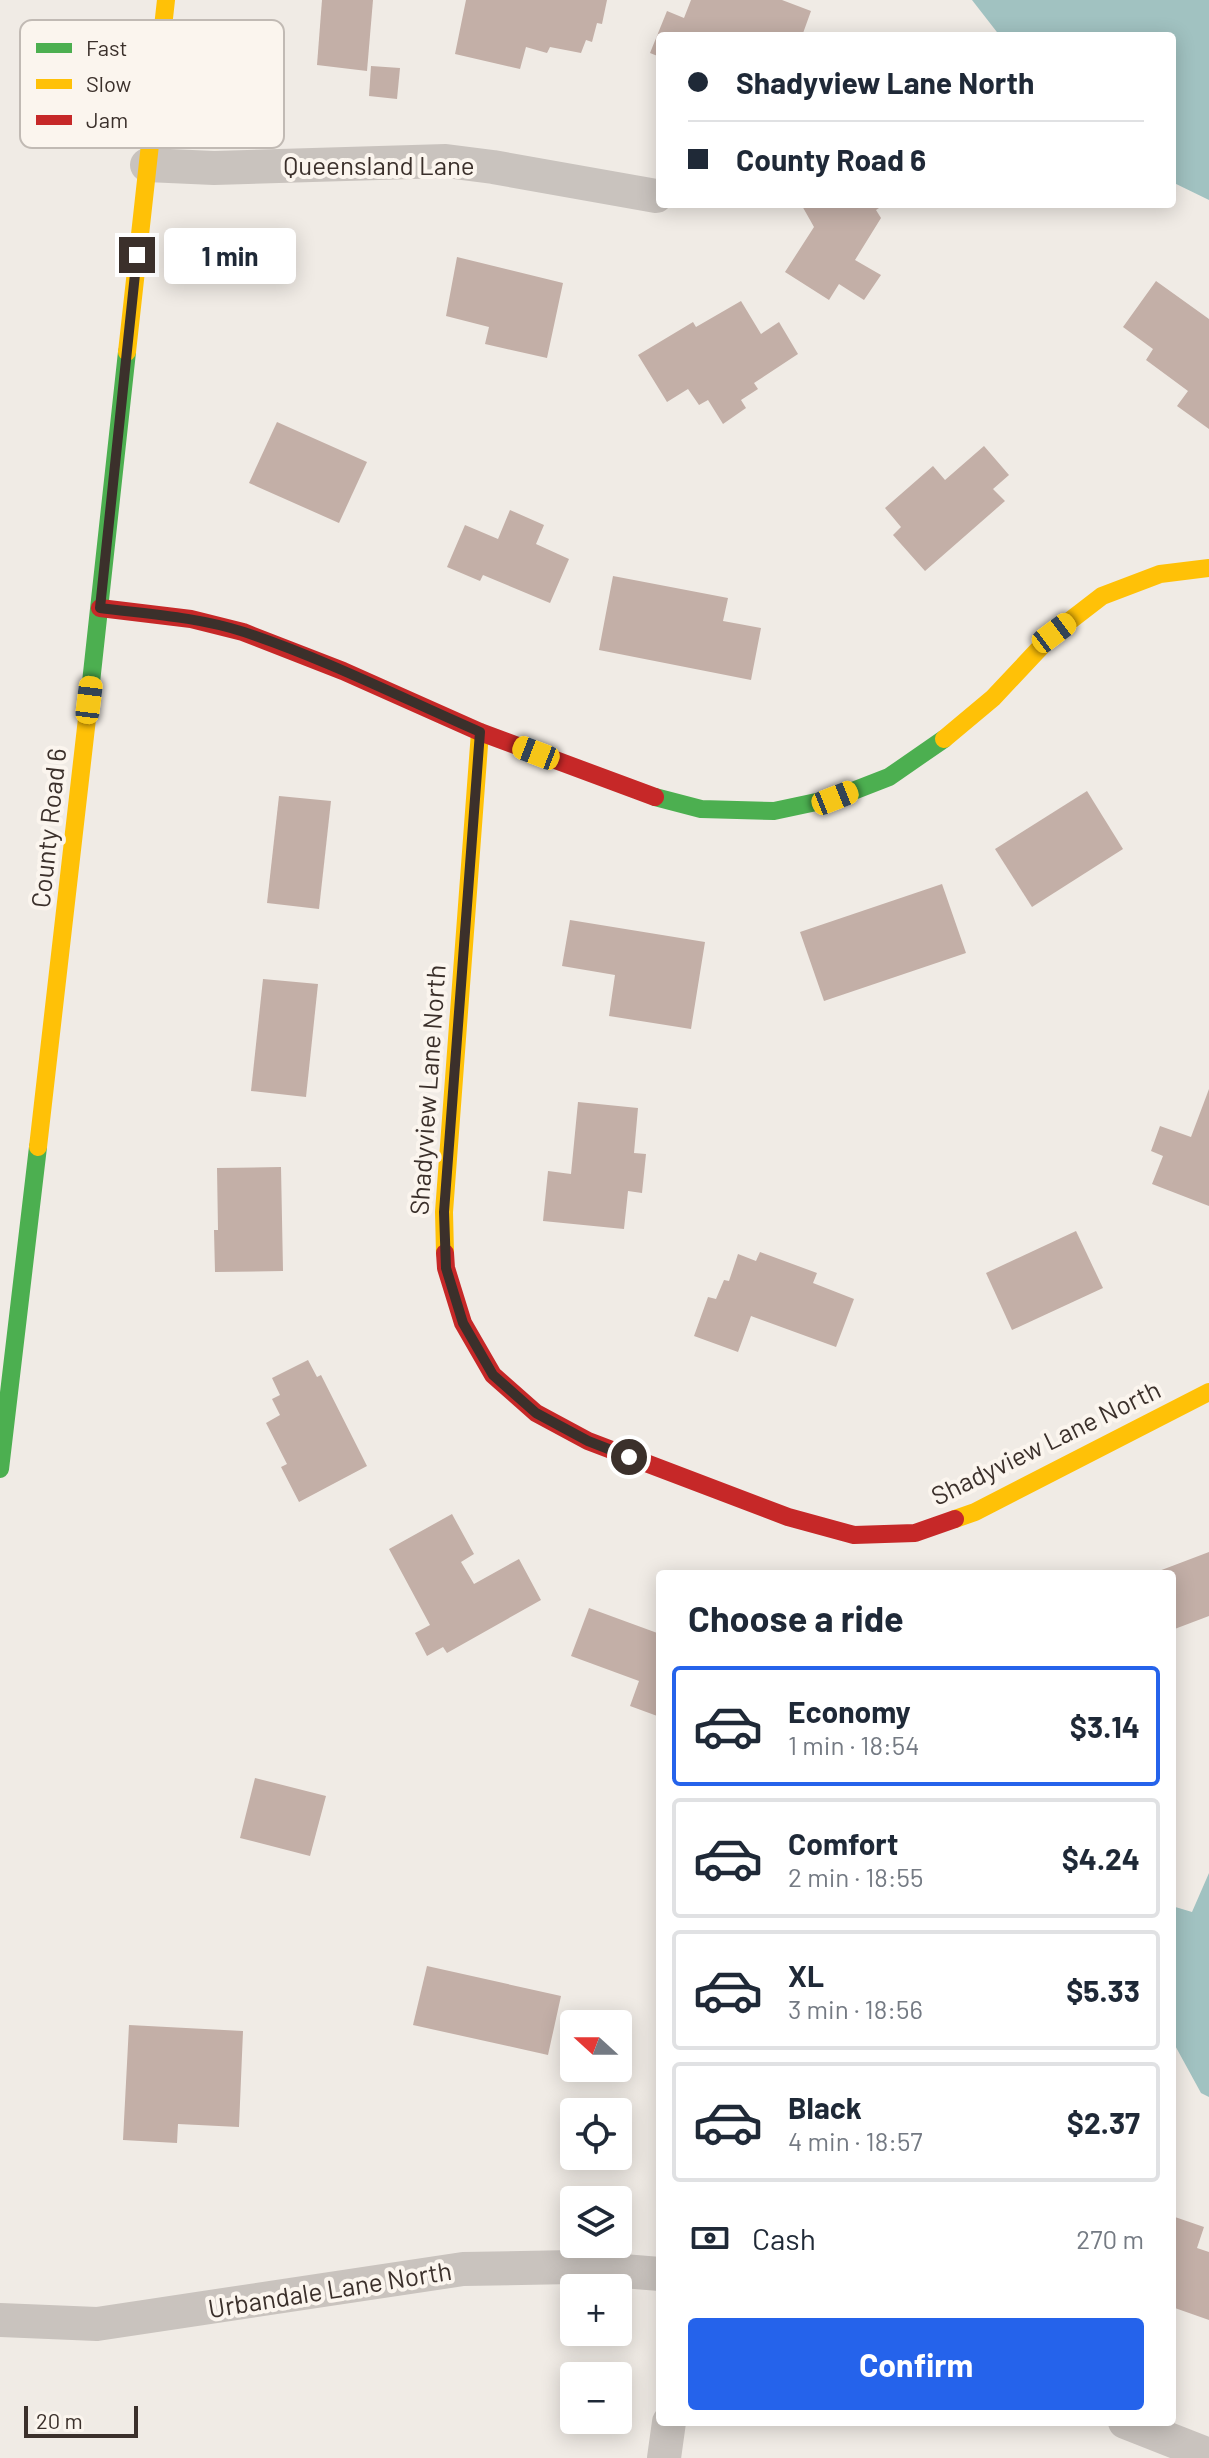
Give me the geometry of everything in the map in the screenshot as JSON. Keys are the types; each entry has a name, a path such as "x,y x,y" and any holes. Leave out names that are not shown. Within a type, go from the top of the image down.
{"street":[{"name":"County Road 6","path":"164,20 166,0"},
{"name":"County Road 6","path":"0,1469 100,608 149,148"},
{"name":"Queensland Lane","path":"147,165 214,168 446,161 656,196"},
{"path":"100,608 191,619 243,632 343,671 480,732 647,795 701,809 774,811 835,798 889,777 942,741 993,698 1054,633 1102,596 1160,574 1209,568"},
{"name":"Shadyview Lane North","path":"480,732 444,1212 446,1268 463,1323 493,1375 536,1413 588,1441 788,1517 854,1535 915,1533 975,1512 1209,1392"},
{"name":"Urbandale Lane North","path":"0,2320 97,2324 463,2269 573,2267 656,2274"},
{"path":"664,2458 668,2426"},
{"path":"1135,2426 1209,2455"}],"water":[{"path":"972,0 1209,0 1209,200 1176,184 1176,32 997,32"},
{"path":"1209,1873 1209,2097 1201,2093 1176,2047 1176,1907 1192,1912"}],"building":[{"path":"322,0 373,0 367,71 317,65"},
{"path":"466,0 607,0 602,24 597,23 592,42 586,40 581,53 550,47 547,53 526,47 520,69 455,54"},
{"path":"691,0 782,0 811,11 803,32 658,32 667,11 684,18"},
{"path":"656,38 656,55 650,53"},
{"path":"371,66 400,68 397,99 369,96"},
{"path":"803,208 879,208 876,210 881,218 855,260 881,275 864,300 839,284 829,300 785,272 814,227"},
{"path":"457,257 563,283 547,358 485,344 489,327 446,316"},
{"path":"1156,281 1209,319 1209,429 1177,406 1188,391 1146,360 1153,349 1123,327"},
{"path":"741,301 761,334 779,322 798,354 754,383 758,389 741,400 746,408 723,424 708,400 699,405 688,389 667,402 638,355 693,322 696,327"},
{"path":"277,422 367,462 339,523 249,483"},
{"path":"984,446 1009,475 993,489 1005,501 925,571 893,535 901,527 885,508 933,466 945,480"},
{"path":"510,510 544,525 536,544 569,559 550,603 483,575 480,581 447,567 465,525 498,539"},
{"path":"613,576 728,598 723,621 761,628 751,680 599,650"},
{"path":"1087,791 1123,849 1032,907 995,849"},
{"path":"279,796 331,801 319,909 267,903"},
{"path":"942,884 966,953 824,1001 800,932"},
{"path":"570,920 705,942 691,1029 609,1016 615,975 562,966"},
{"path":"263,979 318,984 306,1097 251,1091"},
{"path":"1209,1089 1209,1206 1152,1184 1163,1156 1151,1151 1160,1126 1191,1137"},
{"path":"578,1102 638,1108 634,1153 646,1154 642,1193 628,1191 624,1229 543,1221 548,1171 571,1174"},
{"path":"281,1167 283,1271 215,1272 217,1168"},
{"path":"1076,1231 1103,1288 1012,1330 986,1273"},
{"path":"760,1252 817,1273 813,1283 854,1299 836,1347 751,1316 738,1352 694,1336 708,1297 716,1299 724,1280 729,1281 738,1254 756,1261"},
{"path":"308,1360 317,1377 321,1375 367,1466 299,1502 281,1467 287,1464 266,1423 280,1415 272,1399 280,1395 272,1378"},
{"path":"452,1514 474,1554 461,1562 474,1584 519,1559 541,1600 447,1653 443,1647 427,1656 415,1633 430,1625 389,1549"},
{"path":"1209,1552 1209,1616 1176,1628 1176,1570 1162,1570"},
{"path":"589,1608 656,1633 656,1716 630,1706 639,1681 571,1656"},
{"path":"255,1778 326,1796 310,1856 240,1838"},
{"path":"427,1966 561,1996 548,2055 413,2025"},
{"path":"129,2025 243,2031 239,2127 178,2124 177,2143 123,2140"},
{"path":"1176,2217 1204,2227 1197,2248 1209,2252 1209,2320 1176,2308"}],"traffic: fast":[{"path":"88,710 127,352"},
{"path":"655,797 701,809 774,811 835,798 889,777 944,739"},
{"path":"0,1469 38,1147"}],"traffic: slow":[{"path":"164,20 166,0"},
{"path":"127,352 150,148"},
{"path":"944,739 993,698 1054,633 1102,596 1160,574 1209,568"},
{"path":"38,1147 88,710"},
{"path":"445,1253 444,1212 480,732"},
{"path":"955,1519 975,1512 1209,1392"}],"traffic: jam":[{"path":"100,608 191,619 243,632 343,671 480,732 655,797"},
{"path":"445,1253 446,1268 463,1323 493,1375 536,1413 588,1441 788,1517 854,1535 915,1533 955,1519"}],"route":[{"path":"137,255 100,608 191,619 243,632 343,671 480,732 444,1212 446,1268 463,1323 493,1375 536,1413 588,1441 629,1457"}]}
